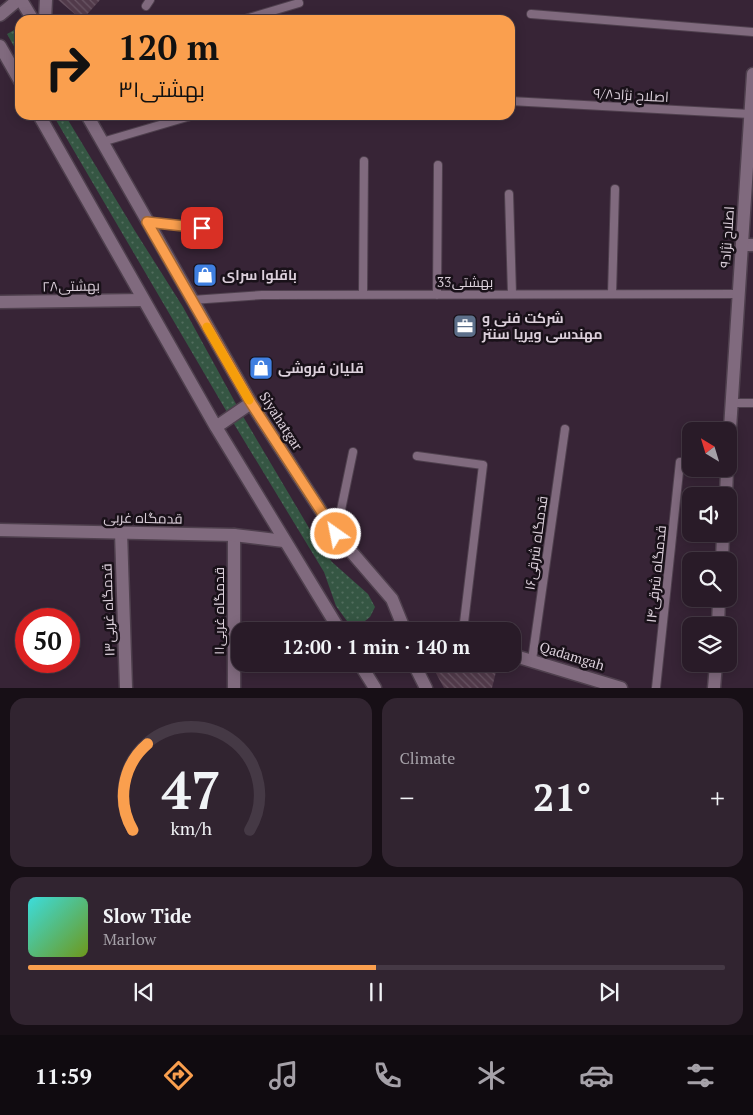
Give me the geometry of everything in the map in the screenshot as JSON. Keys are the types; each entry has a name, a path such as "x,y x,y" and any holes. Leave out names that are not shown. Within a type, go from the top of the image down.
{"main road":[{"path":"0,15 20,0 30,15"},
{"path":"45,15 46,0"},
{"path":"0,46 15,72"},
{"name":"اصلاح نژاد۹","path":"730,422 738,294 747,245 750,114 753,74"},
{"path":"42,120 216,427 334,622"},
{"name":"Siyahatgar","path":"90,120 251,403 336,534 392,599 402,622"},
{"name":"۲۸بهشتی","path":"0,302 143,300"},
{"path":"216,427 251,403"},
{"name":"قدمگاه غربی","path":"0,530 234,535 284,541"},
{"name":"قدمگاه غربی۱۳","path":"121,532 126,688"},
{"name":"قدمگاه غربی۱۱","path":"234,535 234,688"},
{"name":"Qadamgah","path":"521,657 622,688"},
{"path":"365,672 375,688"},
{"path":"418,672 426,688"},
{"path":"714,688 715,672"}],"lane":[{"path":"258,15 298,3"},
{"path":"531,14 753,32"},
{"name":"اصلاح نژاد۹/۸","path":"515,101 750,114"},
{"path":"102,142 177,120"},
{"path":"363,295 364,161"},
{"path":"438,165 438,295"},
{"path":"612,294 615,189"},
{"path":"509,194 512,294"},
{"path":"147,222 202,228"},
{"name":"33بهشتی","path":"192,300 262,295 738,294"},
{"path":"731,403 753,403"},
{"name":"قدمگاه شرقی۱۶","path":"532,660 565,429"},
{"path":"336,534 353,452"},
{"path":"417,456 483,465 464,622"},
{"name":"قدمگاه شرقی۱۴","path":"656,688 680,462"}],"green space":[{"path":"15,30 15,48 7,34"},
{"path":"56,120 68,120 183,307 241,413 315,538 332,562 368,594 375,607 370,617 364,622 347,621 336,606 324,572 231,419"}],"building":[{"path":"58,0 100,0 86,15 76,15"},
{"path":"435,672 496,672 492,688 444,688"}],"slow traffic":[{"path":"207,327 249,400"}],"place":[{"name":"باقلوا سرای","path":"205,275"},
{"name":"شرکت فنی و مهندسی ویریا سنتر","path":"465,326"},
{"name":"قلیان فروشی","path":"261,368"}],"route":[{"path":"202,228 147,222 251,403 336,534"}]}
